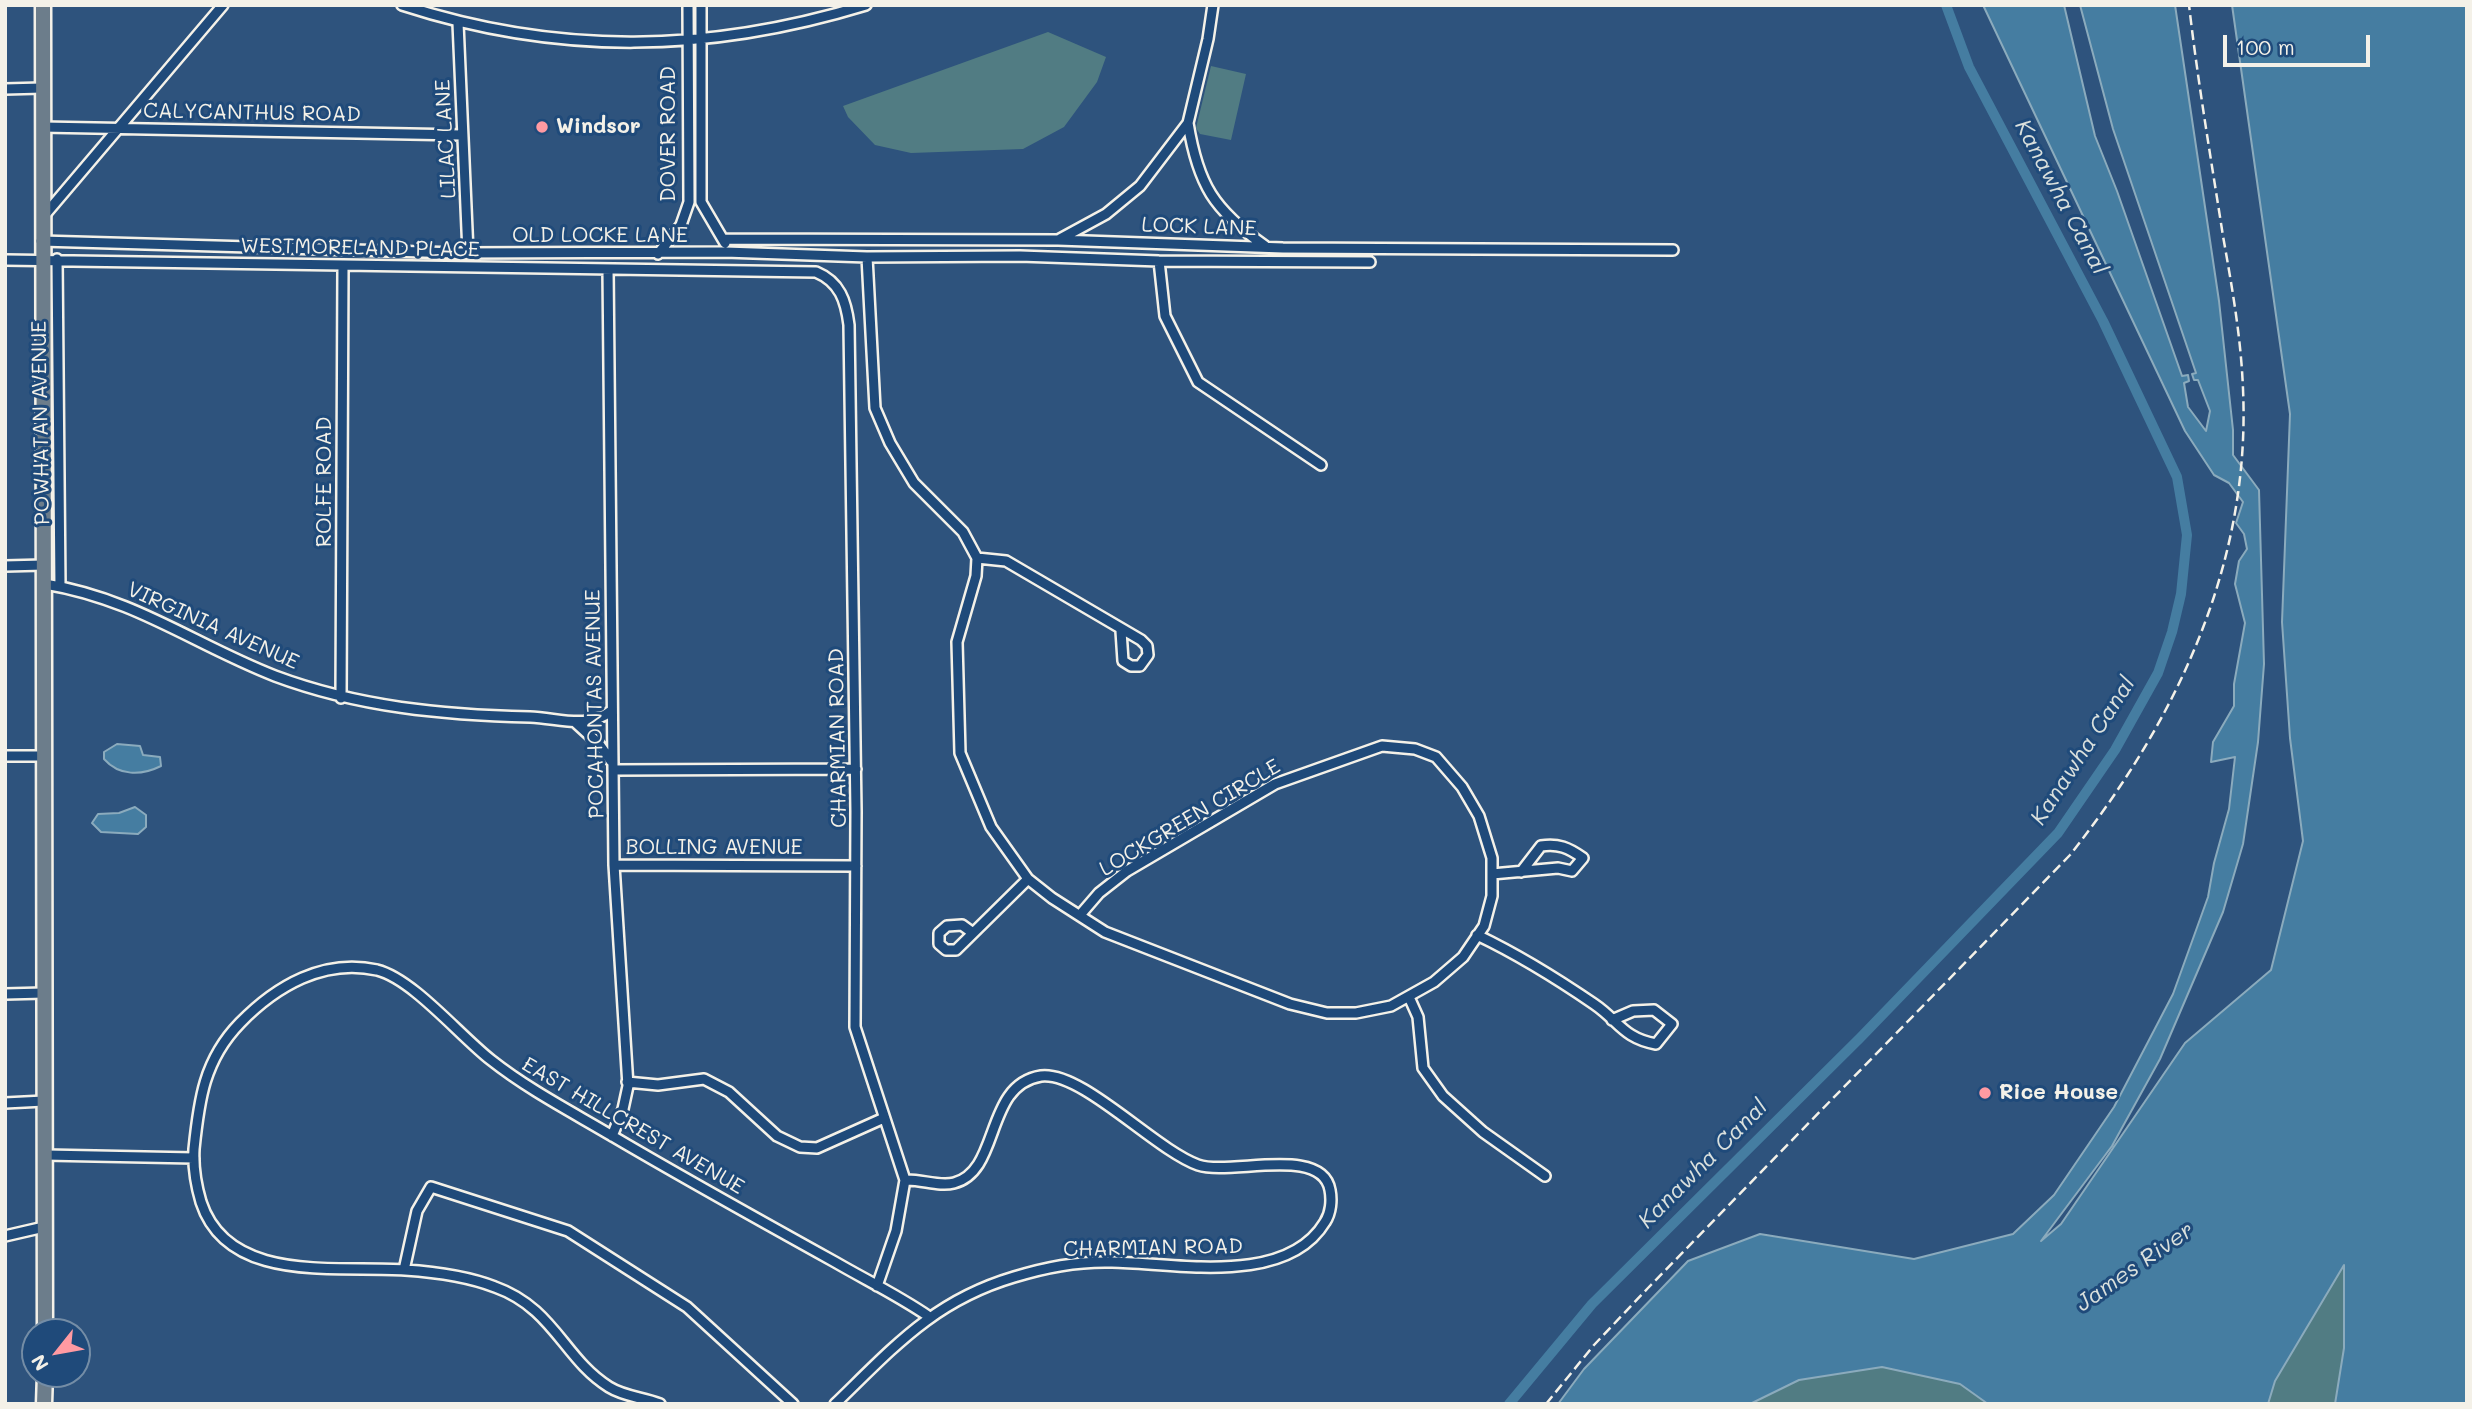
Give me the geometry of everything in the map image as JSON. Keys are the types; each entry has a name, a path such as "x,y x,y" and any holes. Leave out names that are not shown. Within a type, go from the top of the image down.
{"main road":[{"path":"43,5 41,258 45,584 42,756 44,1318"}],"street":[{"path":"41,220 223,5"},
{"path":"402,5 458,23 572,41 686,42 787,27 866,5"},
{"name":"DOVER ROAD","path":"658,254 681,225 689,202 686,42 688,5"},
{"name":"DOVER ROAD","path":"701,5 701,202 710,224 724,239 726,252"},
{"path":"1058,240 1124,201 1154,170 1188,123 1209,39 1213,5"},
{"name":"LILAC LANE","path":"458,23 468,253"},
{"path":"5,89 42,88"},
{"path":"1188,123 1192,152 1205,188 1234,223 1267,247"},
{"name":"CALYCANTHUS ROAD","path":"42,127 462,135"},
{"name":"LOCK LANE","path":"724,239 1019,242 1058,240 1267,247 1673,250"},
{"name":"OLD LOCKE LANE","path":"41,241 468,253 726,252 867,257 1020,256 1159,261 1370,262"},
{"path":"1019,242 1020,256"},
{"path":"867,257 875,408 890,443 914,483 964,532 977,558 1006,561 1121,631"},
{"name":"WESTMORELAND PLACE","path":"5,260 41,258 343,266 817,272 829,277 839,289"},
{"name":"POWHATAN AVENUE","path":"57,259 60,587"},
{"path":"1159,261 1165,316 1198,382 1321,465"},
{"name":"ROLFE ROAD","path":"341,698 343,266"},
{"name":"POCAHONTAS AVENUE","path":"608,269 614,865 627,1082 623,1110 612,1136"},
{"name":"CHARMIAN ROAD","path":"839,289 849,325 856,769 855,1027 905,1180 895,1231 877,1286"},
{"name":"LOCKGREEN CIRCLE","path":"977,558 975,576 957,642 960,753 991,827 1028,878 1080,915 1105,932 1290,1004 1327,1013 1356,1013 1391,1006 1434,982 1454,965 1483,926 1492,896 1492,858 1479,816 1462,787 1436,757 1415,749 1382,746 1275,784 1127,871 1099,893 1080,915"},
{"path":"5,566 44,565"},
{"name":"VIRGINIA AVENUE","path":"45,584 96,594 139,610 238,661 341,698 421,711 562,718 593,723 611,711"},
{"path":"575,722 599,744 613,767 856,769"},
{"path":"5,756 42,756"},
{"path":"1492,874 1521,872 1558,868 1572,871 1583,858 1569,848 1553,844 1541,846 1521,872"},
{"name":"BOLLING AVENUE","path":"614,865 856,866"},
{"path":"973,933 1028,878"},
{"path":"1477,935 1540,968 1602,1009 1612,1020 1637,1041 1656,1044 1672,1024 1654,1010 1633,1011 1612,1020"},
{"name":"EAST HILLCREST AVENUE","path":"660,1404 628,1396 608,1386 594,1375 543,1315 524,1300 495,1287 460,1277 404,1270 293,1266 255,1257 239,1250 214,1228 204,1210 194,1158 200,1091 222,1045 234,1030 273,994 310,974 355,967 378,970 407,985 471,1045 505,1071 612,1136 928,1316"},
{"path":"5,994 44,993"},
{"path":"1409,997 1418,1017 1423,1068 1443,1096 1483,1132 1545,1176"},
{"name":"CHARMIAN ROAD","path":"835,1404 928,1316 966,1294 994,1283 1059,1266 1113,1262 1225,1266 1273,1259 1306,1245 1326,1222 1331,1192 1325,1177 1304,1166 1227,1168 1198,1165 1168,1150 1096,1098 1056,1076 1031,1079 1015,1089 1002,1107 980,1160 968,1176 953,1184 905,1180"},
{"path":"627,1082 658,1085 704,1079 729,1092 777,1136 800,1147 817,1148 884,1118"},
{"path":"5,1102 44,1101"},
{"path":"45,1155 194,1158"},
{"path":"404,1270 417,1212 430,1188 568,1231 687,1307 793,1404"},
{"path":"5,1236 44,1227"}],"green space":[{"path":"1048,32 1106,57 1097,82 1064,127 1023,149 911,153 875,145 848,117 843,106"},
{"path":"1211,66 1246,74 1231,140 1200,134 1196,128"},
{"path":"2344,1263 2344,1348 2335,1404 2268,1404 2275,1381"},
{"path":"1882,1367 1961,1384 1988,1404 1750,1404 1799,1380"}],"water":[{"name":"James River","path":"1983,5 2064,5 2095,136 2182,376 2188,375 2189,381 2184,383 2188,407 2206,431 2210,411 2198,380 2194,380 2192,374 2196,373 2113,129 2080,5 2175,5 2219,301 2233,430 2233,455 2259,490 2264,664 2258,742 2243,844 2223,912 2160,1059 2112,1146 2041,1241 2061,1224 2185,1043 2271,970 2303,841 2290,738 2282,622 2290,414 2232,5 2467,5 2467,1404 2335,1404 2344,1348 2344,1265 2275,1381 2268,1404 1988,1404 1960,1384 1882,1367 1799,1380 1750,1404 1558,1404 1584,1369 1688,1261 1760,1234 1914,1259 2013,1234 2054,1195 2114,1107 2173,994 2208,897 2229,809 2235,757 2211,762 2213,742 2234,706 2234,684 2245,623 2235,584 2239,561 2247,549 2244,534 2236,523 2243,502 2229,483 2214,475 2185,431"},
{"path":"117,744 140,746 143,755 160,757 161,766 138,773 116,769 104,759 104,752"},
{"path":"135,807 146,815 146,827 138,834 101,832 92,823 98,814 119,813"}],"waterway":[{"name":"Kanawha Canal","path":"1509,1404 1592,1304 1860,1038 2058,833 2115,750 2158,673 2172,632 2181,594 2187,535 2177,477 2103,321 1969,67 1946,5"}],"railway":[{"path":"1546,1404 1594,1345 1648,1288 2070,855 2143,750 2173,695 2199,637 2220,578 2234,517 2242,454 2243,389 2238,331 2189,5"}],"place":[{"name":"Windsor","path":"542,127"},
{"name":"Rice House","path":"1985,1093"}]}
